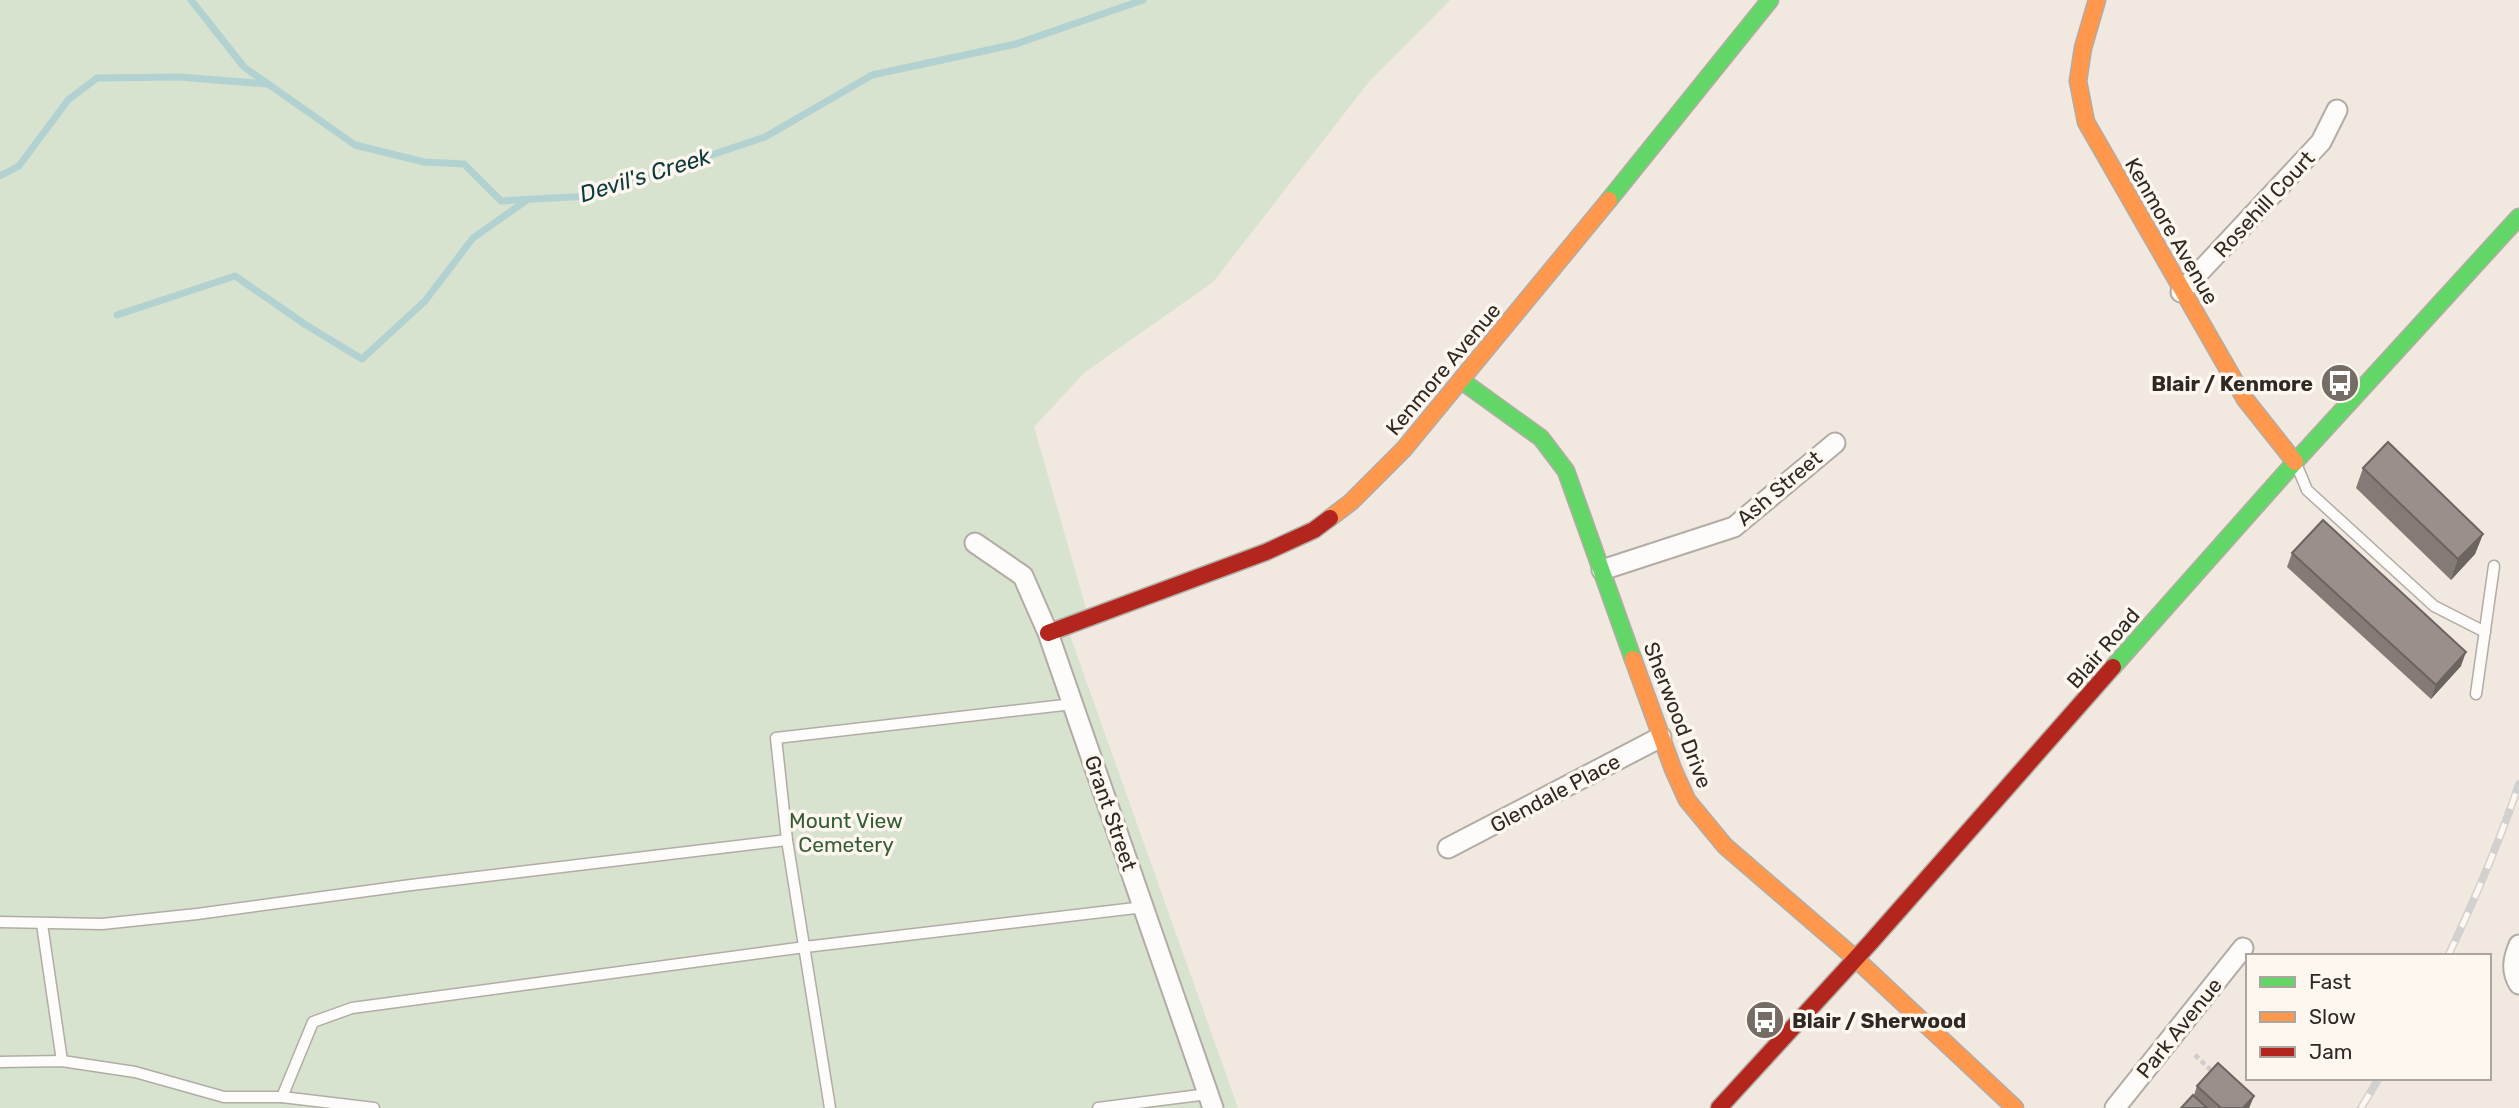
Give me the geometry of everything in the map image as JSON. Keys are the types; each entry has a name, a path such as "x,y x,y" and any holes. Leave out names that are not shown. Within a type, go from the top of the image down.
{"street":[{"name":"Kenmore Avenue","path":"1048,633 1266,552 1314,530 1352,502 1404,449 1462,381 1770,0"},
{"name":"Kenmore Avenue","path":"2097,0 2082,48 2077,81 2085,122 2245,399 2295,462"},
{"name":"Rosehill Court","path":"2181,292 2321,142 2337,110"},
{"name":"Blair Road","path":"1720,1108 1856,959 2295,462 2519,217"},
{"name":"Sherwood Drive","path":"1462,381 1541,438 1566,471 1661,737 1687,800 1725,846 1856,959 2015,1108"},
{"name":"Ash Street","path":"1602,570 1734,527 1835,443"},
{"name":"Grant Street","path":"975,543 1023,576 1048,633 1210,1101"},
{"name":"Glendale Place","path":"1448,848 1661,737"},
{"path":"2519,946 2514,957 2514,976 2519,984"},
{"name":"Park Avenue","path":"2115,1108 2243,948"}],"lane":[{"path":"2295,462 2307,490 2434,606 2485,632"},
{"path":"2476,694 2494,566"},
{"path":"830,1108 787,840 776,738 1073,704"},
{"path":"0,922 102,924 787,840"},
{"path":"282,1097 313,1022 352,1008 805,947 1144,907"},
{"path":"43,923 62,1061"},
{"path":"0,1062 62,1061 135,1072 225,1103 282,1097 374,1108"},
{"path":"1098,1108 1210,1101"}],"path":[{"path":"2195,1055 2223,1082"}],"green space":[{"name":"Mount View Cemetery","path":"0,0 1450,0 1368,83 1213,282 1084,373 1034,427 1089,619 1068,630 1238,1108 0,1108"}],"building":[{"path":"2388,442 2483,534 2458,559 2363,468"},
{"path":"2323,520 2466,652 2436,685 2292,553"},
{"path":"2218,1063 2254,1096 2243,1108 2221,1108 2197,1086"},
{"path":"2193,1095 2207,1108 2181,1108"}],"waterway":[{"name":"Devil's Creek","path":"191,0 244,67 355,145 424,162 464,164 501,201 589,196 765,137 872,75 1016,44 1143,0"},
{"path":"0,176 19,166 68,100 97,78 179,77 267,84"},
{"path":"117,315 235,276 306,325 362,359 425,301 473,238 527,200"}],"railway":[{"path":"2449,954 2486,871 2519,784"},
{"path":"2361,1108 2378,1080"}],"traffic: fast":[{"path":"1609,200 1770,0"},
{"path":"2113,667 2295,462 2519,217"},
{"path":"1462,381 1541,438 1566,471 1633,659"}],"traffic: slow":[{"path":"2097,0 2083,48 2078,81 2086,122 2245,399 2295,462"},
{"path":"1330,518 1351,502 1404,449 1609,200"},
{"path":"1633,659 1687,800 1725,846 1856,959 2015,1108"}],"traffic: jam":[{"path":"1048,633 1266,552 1314,530 1330,518"},
{"path":"1719,1108 1871,942 2113,667"}],"place":[{"name":"Blair / Kenmore","path":"2340,383"},
{"name":"Blair / Sherwood","path":"1765,1020"}]}
